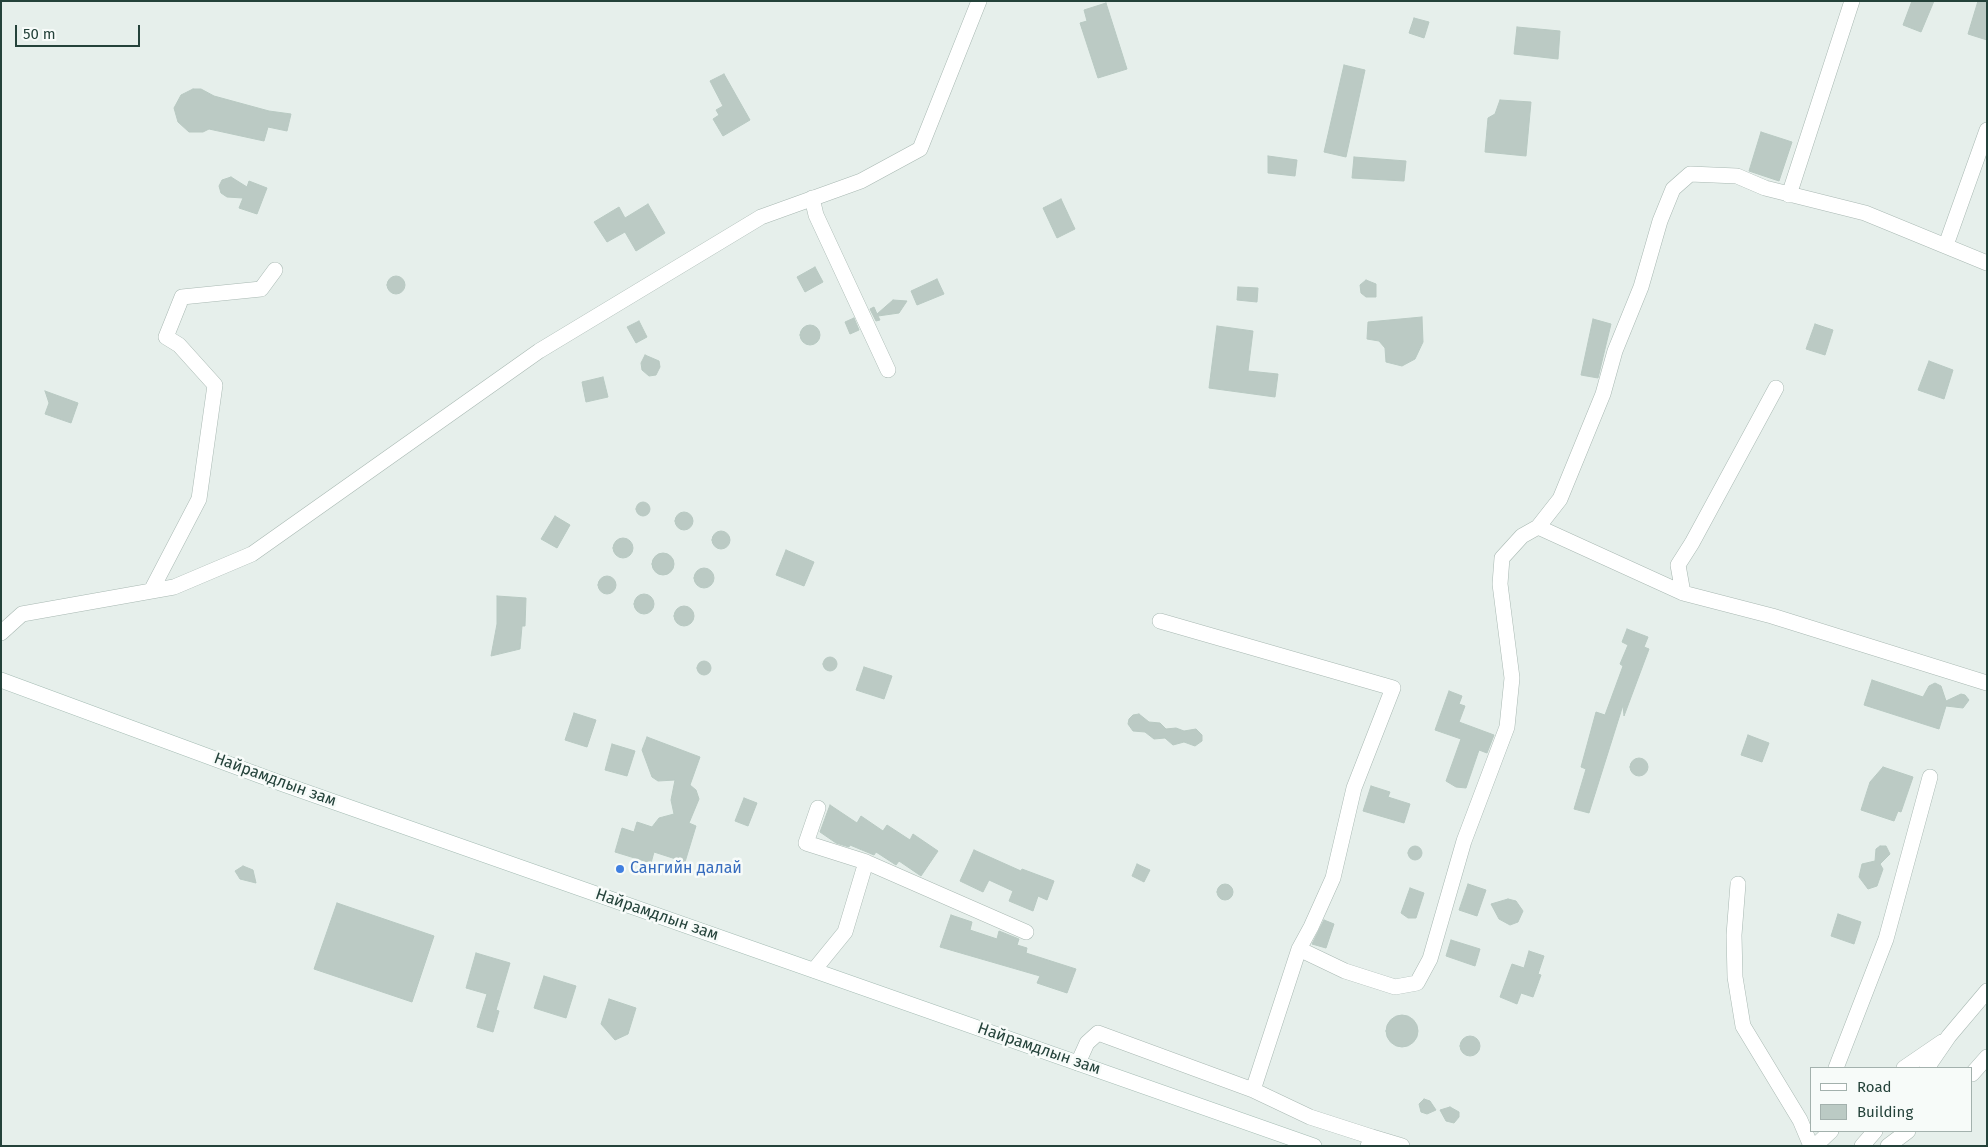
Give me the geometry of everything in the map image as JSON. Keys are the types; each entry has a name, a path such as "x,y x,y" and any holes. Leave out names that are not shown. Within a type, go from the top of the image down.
{"street":[{"path":"1,633 22,614 174,587 252,554 539,350 762,217 861,181 920,149 979,1"},
{"path":"1789,195 1852,1"},
{"path":"1946,245 1987,130"},
{"path":"1299,949 1345,970 1395,988 1417,983 1430,959 1464,840 1507,727 1512,678 1500,584 1502,558 1522,536 1538,527 1560,498 1603,394 1615,351 1640,287 1660,221 1673,189 1690,174 1737,176 1764,188 1865,213 1987,263"},
{"path":"812,198 816,215 888,370"},
{"path":"151,591 199,499 215,385 179,344 166,337 182,297 261,289 275,270"},
{"path":"1684,593 1678,576 1678,565 1692,543 1776,388"},
{"path":"1538,527 1684,593 1772,616 1987,683"},
{"path":"1160,621 1393,688 1354,788 1332,878 1311,927 1299,949 1253,1090"},
{"name":"Найрамдлын зам","path":"1,680 283,784 1314,1146"},
{"path":"1836,1067 1886,939 1930,777"},
{"path":"818,808 806,843 866,862 1026,932"},
{"path":"814,970 846,932 866,862"},
{"path":"1738,884 1734,935 1735,978 1744,1026 1800,1120 1813,1146"},
{"path":"1928,1067 1949,1036 1987,991"},
{"path":"1078,1063 1087,1043 1098,1034 1253,1090 1310,1117 1370,1141 1402,1146"},
{"path":"1905,1067 1949,1036"},
{"path":"1973,1073 1987,1057"},
{"path":"1813,1146 1818,1132"},
{"path":"1813,1146 1830,1132"},
{"path":"1862,1146 1874,1132"},
{"path":"1888,1146 1907,1132"}],"building":[{"path":"1912,1 1934,1 1921,32 1903,25"},
{"path":"1978,1 1987,1 1987,40 1968,34"},
{"path":"1106,3 1127,69 1098,78 1080,23 1087,21 1084,10"},
{"path":"1414,18 1429,22 1424,38 1409,33"},
{"path":"1517,27 1560,31 1558,59 1514,54"},
{"path":"1344,65 1365,70 1346,157 1324,152"},
{"path":"724,74 750,120 723,136 713,119 719,115 716,110 723,106 710,81"},
{"path":"193,89 201,89 214,96 269,111 291,114 287,131 268,127 264,141 209,129 203,132 189,132 178,122 174,108 181,95"},
{"path":"1500,100 1531,102 1526,156 1485,152 1488,118 1495,114"},
{"path":"1761,132 1792,142 1779,181 1749,171"},
{"path":"1268,156 1297,160 1295,176 1268,173"},
{"path":"1354,157 1406,161 1404,181 1352,178"},
{"path":"231,177 247,187 249,181 267,188 257,214 239,208 243,198 227,197 221,193 219,186 222,180"},
{"path":"1061,199 1075,229 1057,238 1043,208"},
{"path":"648,204 665,233 636,251 625,232 607,242 594,222 619,207 625,218"},
{"path":"815,267 823,282 805,292 797,277"},
{"path":"396,276 402,279 405,285 402,291 396,294 390,291 387,285 390,279"},
{"path":"937,279 944,294 917,305 911,291"},
{"path":"1366,280 1376,284 1376,297 1366,297 1361,293 1360,285"},
{"path":"1238,287 1258,288 1257,302 1237,300"},
{"path":"893,300 907,301 899,313 878,316 880,320 876,321 870,309 874,307 877,314"},
{"path":"1422,317 1423,342 1415,359 1402,366 1386,362 1385,348 1379,341 1367,339 1368,322"},
{"path":"854,318 859,330 850,334 845,322"},
{"path":"1593,319 1611,324 1598,378 1581,375"},
{"path":"639,321 647,337 636,343 627,327"},
{"path":"1815,324 1833,330 1825,355 1806,349"},
{"path":"810,325 817,328 820,335 817,342 810,345 803,342 800,335 803,328"},
{"path":"1217,326 1253,331 1248,371 1278,374 1275,397 1209,388"},
{"path":"645,355 659,361 660,367 656,375 649,376 642,370 641,363"},
{"path":"1929,361 1953,370 1944,399 1918,390"},
{"path":"603,377 608,397 586,402 582,382"},
{"path":"45,391 78,403 71,423 45,414 49,403"},
{"path":"640,502 646,502 650,509 646,516 640,516 636,512 636,506"},
{"path":"684,512 690,515 693,521 690,527 684,530 678,527 675,521 678,515"},
{"path":"555,516 570,525 557,548 541,539"},
{"path":"721,531 727,534 730,540 727,546 721,549 715,546 712,540 715,534"},
{"path":"623,538 630,541 633,548 630,555 623,558 616,555 613,548 616,541"},
{"path":"786,550 814,562 804,586 776,575"},
{"path":"663,553 673,560 674,564 667,574 663,575 653,568 652,564 659,554"},
{"path":"704,568 711,571 714,578 711,585 704,588 697,585 694,578 697,571"},
{"path":"603,576 611,576 616,581 614,592 603,594 598,589 598,581"},
{"path":"640,594 648,594 654,600 654,608 648,614 640,614 634,608 634,600"},
{"path":"497,596 526,598 525,626 522,626 520,649 491,656 497,624"},
{"path":"684,606 691,609 694,616 691,623 684,626 677,623 674,616 677,609"},
{"path":"1627,629 1648,637 1644,647 1649,649 1624,716 1623,705 1589,813 1574,809 1586,769 1581,767 1596,712 1605,715 1623,666 1620,664 1628,645 1622,642"},
{"path":"827,657 833,657 837,664 833,671 827,671 823,667 823,661"},
{"path":"701,661 707,661 711,668 707,675 701,675 697,671 697,665"},
{"path":"864,667 892,676 884,699 856,690"},
{"path":"1872,680 1923,697 1929,686 1935,683 1941,686 1946,701 1961,694 1965,695 1969,700 1963,708 1946,706 1939,729 1864,705"},
{"path":"1449,691 1462,696 1459,704 1465,706 1459,722 1494,735 1487,753 1479,750 1466,788 1456,787 1446,781 1461,739 1435,730"},
{"path":"574,713 596,720 587,747 565,740"},
{"path":"1139,714 1149,722 1160,723 1166,729 1176,728 1184,731 1196,729 1202,735 1202,741 1195,746 1184,742 1173,745 1165,738 1154,739 1145,732 1133,731 1128,724 1129,719 1133,715"},
{"path":"1748,735 1769,743 1762,762 1741,755"},
{"path":"647,737 700,757 690,785 696,790 699,799 689,823 696,826 685,862 654,852 651,863 615,852 622,828 634,832 637,822 652,827 659,818 674,814 671,800 675,780 658,781 652,777 642,750"},
{"path":"612,744 635,751 627,776 605,770"},
{"path":"1639,758 1646,760 1648,767 1646,774 1639,776 1632,774 1630,767 1632,760"},
{"path":"1883,767 1913,777 1901,812 1898,811 1894,821 1861,810 1870,782"},
{"path":"1371,786 1390,792 1388,797 1410,804 1404,823 1363,811"},
{"path":"744,798 757,803 748,826 735,821"},
{"path":"830,805 857,823 861,816 883,831 887,825 910,840 913,834 938,851 921,876 899,861 896,865 876,852 874,855 850,845 849,847 836,843 820,832"},
{"path":"1412,846 1418,846 1422,853 1418,860 1412,860 1408,856 1408,850"},
{"path":"1880,846 1886,846 1890,854 1880,864 1883,869 1877,886 1868,889 1859,877 1862,864 1875,861 1876,849"},
{"path":"974,850 1021,871 1022,869 1054,881 1047,900 1038,896 1033,911 1009,901 1013,891 989,880 983,892 960,881"},
{"path":"1137,864 1150,870 1144,882 1132,876"},
{"path":"243,866 253,870 256,883 240,879 235,871"},
{"path":"1225,884 1233,892 1225,900 1217,892"},
{"path":"1468,884 1486,890 1477,916 1459,910"},
{"path":"1410,888 1424,893 1416,918 1408,918 1401,913"},
{"path":"1508,899 1516,901 1523,911 1518,922 1510,925 1499,919 1491,904"},
{"path":"337,903 434,936 412,1002 314,969"},
{"path":"1838,914 1861,922 1854,944 1831,936"},
{"path":"951,915 972,922 970,930 997,939 999,931 1019,939 1017,945 1027,948 1026,953 1076,969 1067,993 1037,983 1040,976 940,947"},
{"path":"1324,920 1334,924 1326,948 1312,944"},
{"path":"1451,940 1480,949 1475,966 1446,956"},
{"path":"1529,951 1544,956 1538,974 1541,975 1533,997 1521,993 1517,1004 1500,997 1512,964 1524,968"},
{"path":"476,953 510,963 496,1010 499,1011 493,1032 477,1027 487,994 466,988"},
{"path":"544,976 576,986 566,1018 534,1008"},
{"path":"609,999 636,1008 628,1034 615,1040 601,1024"},
{"path":"1402,1015 1408,1016 1413,1020 1417,1025 1417,1037 1413,1042 1408,1046 1402,1047 1396,1046 1391,1042 1387,1037 1386,1031 1387,1025 1391,1020 1396,1016"},
{"path":"1466,1036 1474,1036 1480,1042 1480,1050 1474,1056 1466,1056 1460,1050 1460,1042"},
{"path":"1424,1099 1430,1101 1436,1110 1427,1114 1421,1112 1419,1104"},
{"path":"1450,1107 1459,1112 1459,1117 1454,1123 1446,1121 1440,1110"}],"place":[{"name":"Сангийн далай","path":"620,869"}]}
